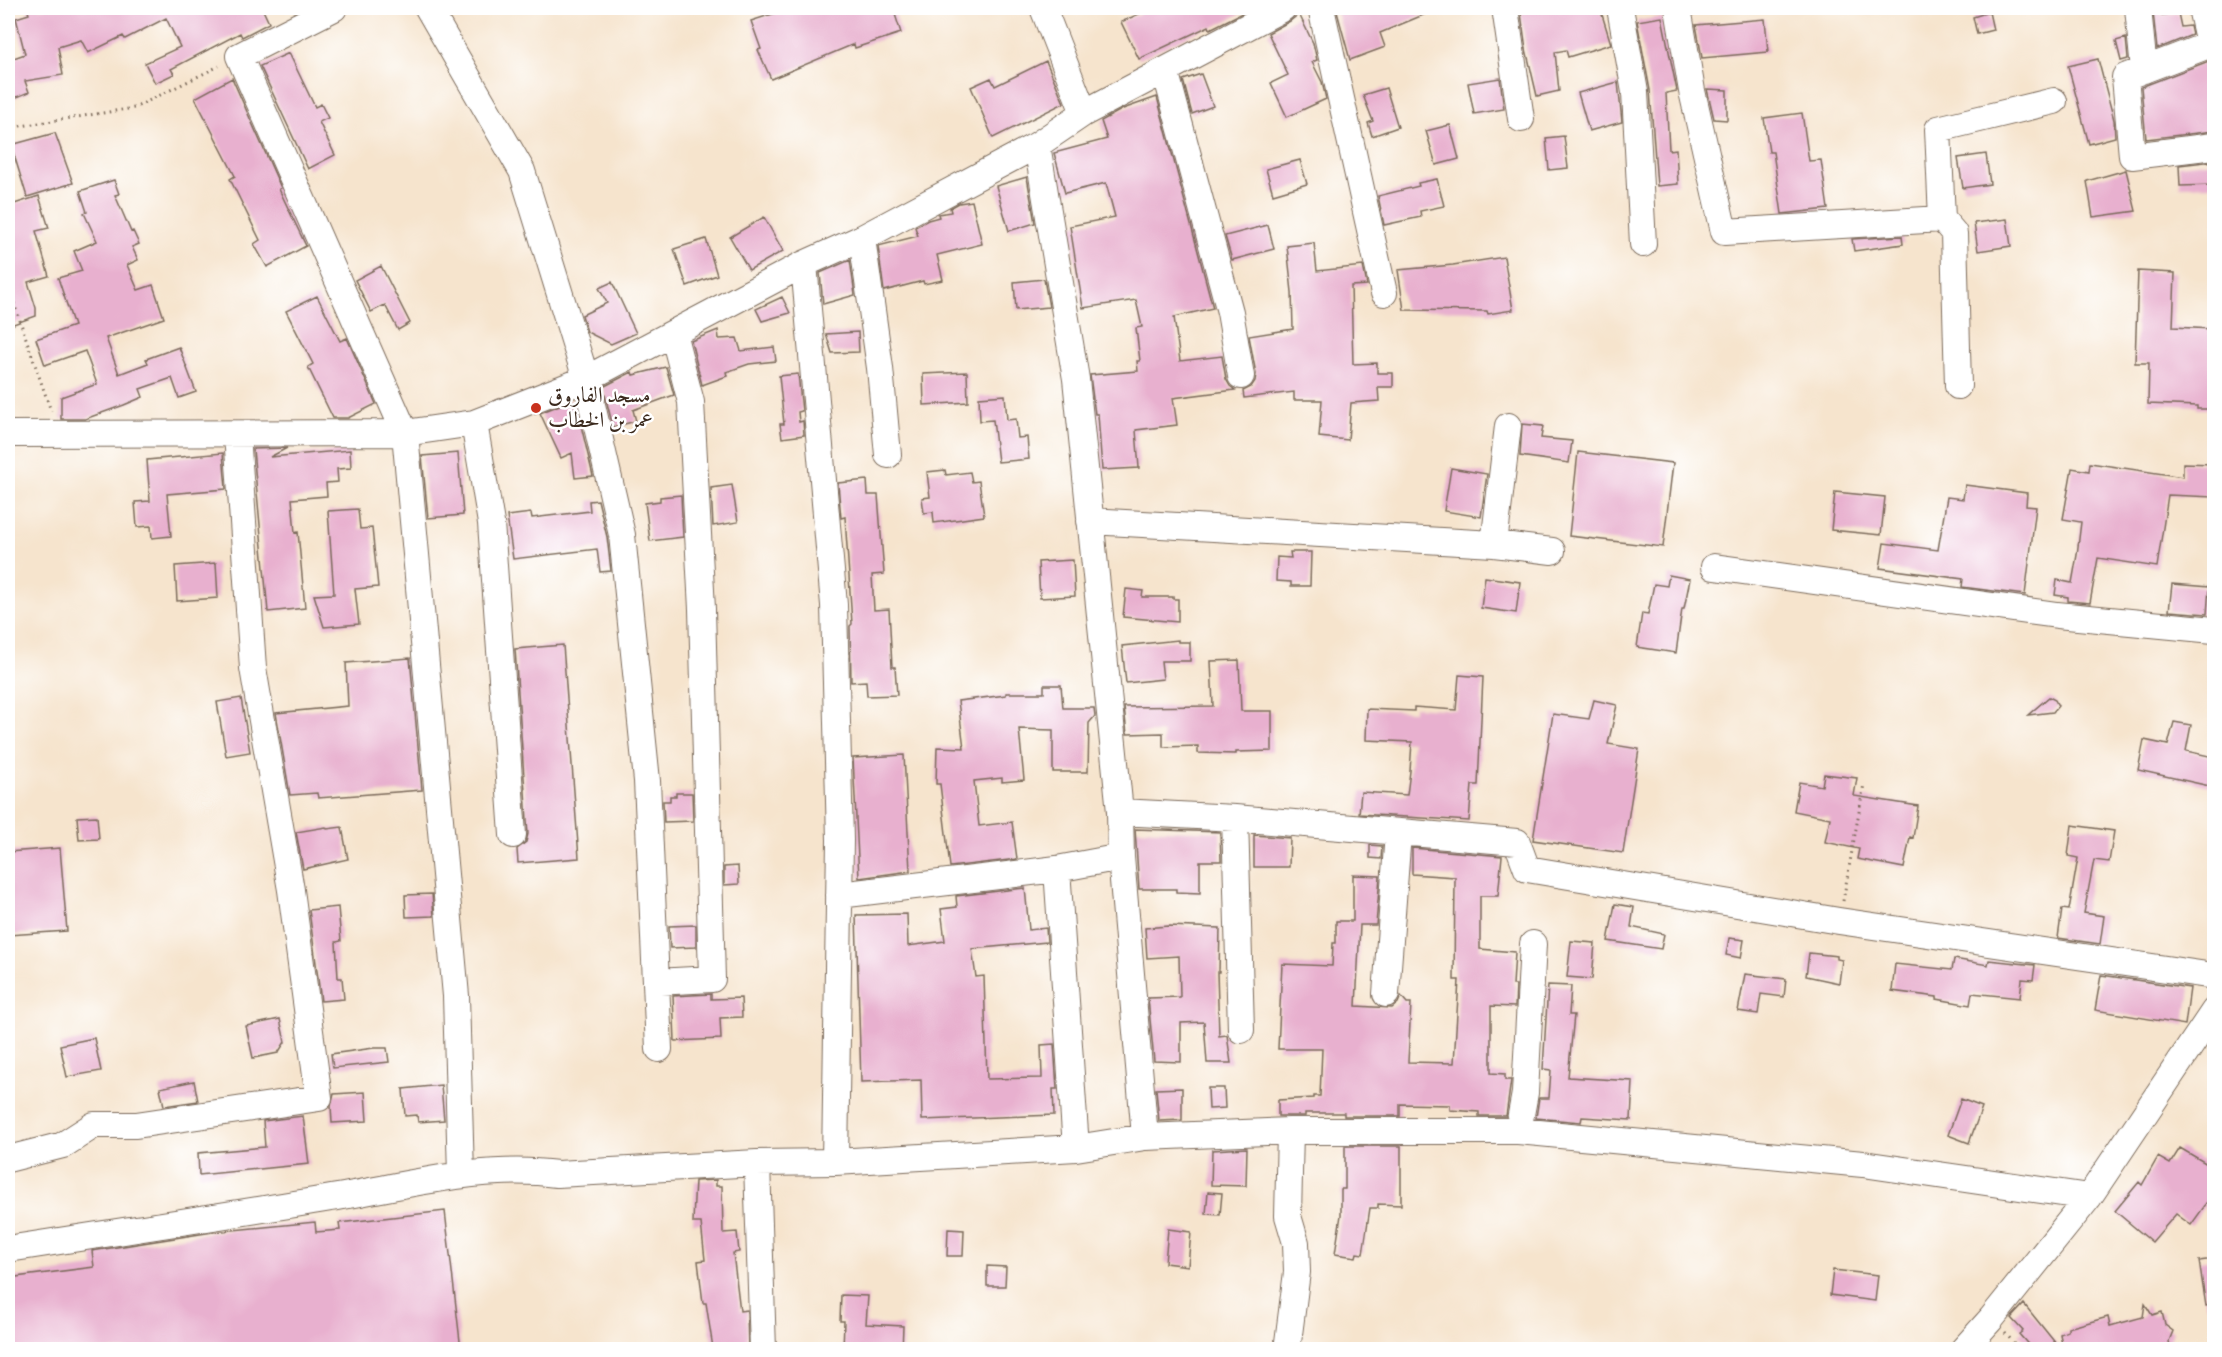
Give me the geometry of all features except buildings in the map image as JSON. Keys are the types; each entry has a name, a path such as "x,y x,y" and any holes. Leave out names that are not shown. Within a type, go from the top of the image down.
{"street":[{"path":"334,8 239,56 405,433 456,996 461,1175"},
{"path":"428,8 522,171 586,379 622,535 647,781 659,1049"},
{"path":"1043,8 1084,113"},
{"path":"8,434 405,433 474,423 586,379 804,264 862,238 1037,145 1084,113 1283,8"},
{"path":"1321,8 1384,293"},
{"path":"1505,8 1521,119"},
{"path":"1620,8 1635,92 1642,244"},
{"path":"1678,8 1692,91 1725,232 1942,219"},
{"path":"2138,8 2144,70"},
{"path":"2201,8 2212,44 2125,77 2132,156 2214,146"},
{"path":"1166,70 1230,312 1241,376"},
{"path":"1958,386 1953,233 1942,219 1938,129 2054,101"},
{"path":"1037,145 1076,379 1119,812 1145,1137"},
{"path":"862,238 880,368 888,455"},
{"path":"804,264 834,605 840,840 835,1162"},
{"path":"656,982 712,979 702,609 691,402 673,333"},
{"path":"474,423 491,523 513,835"},
{"path":"1494,544 1508,426"},
{"path":"8,1159 63,1145 94,1125 136,1125 320,1098 291,890 253,668 237,434"},
{"path":"1090,521 1494,544 1552,551"},
{"path":"1713,567 2057,615 2214,630"},
{"path":"1119,812 1235,818 1517,842 1527,869 1839,921 2214,976"},
{"path":"1235,818 1241,1030"},
{"path":"1386,994 1398,833"},
{"path":"839,895 1057,870 1121,857"},
{"path":"1057,870 1076,1148"},
{"path":"1518,1131 1525,1093 1533,944"},
{"path":"1963,1350 1991,1319 2089,1197 2214,1011"},
{"path":"8,1249 333,1198 461,1175 530,1170 557,1174 757,1163 835,1162 1076,1148 1145,1137 1290,1131 1518,1131 1863,1164 2089,1197"},
{"path":"1287,1350 1297,1272 1296,1243 1288,1216 1290,1131"},
{"path":"757,1163 763,1350"}],"path":[{"path":"8,128 134,108 239,56"},
{"path":"8,286 58,433"},
{"path":"1839,921 1864,784"}],"place":[{"name":"مسجد الفاروق عمر بن الخطاب","path":"536,408"}]}
